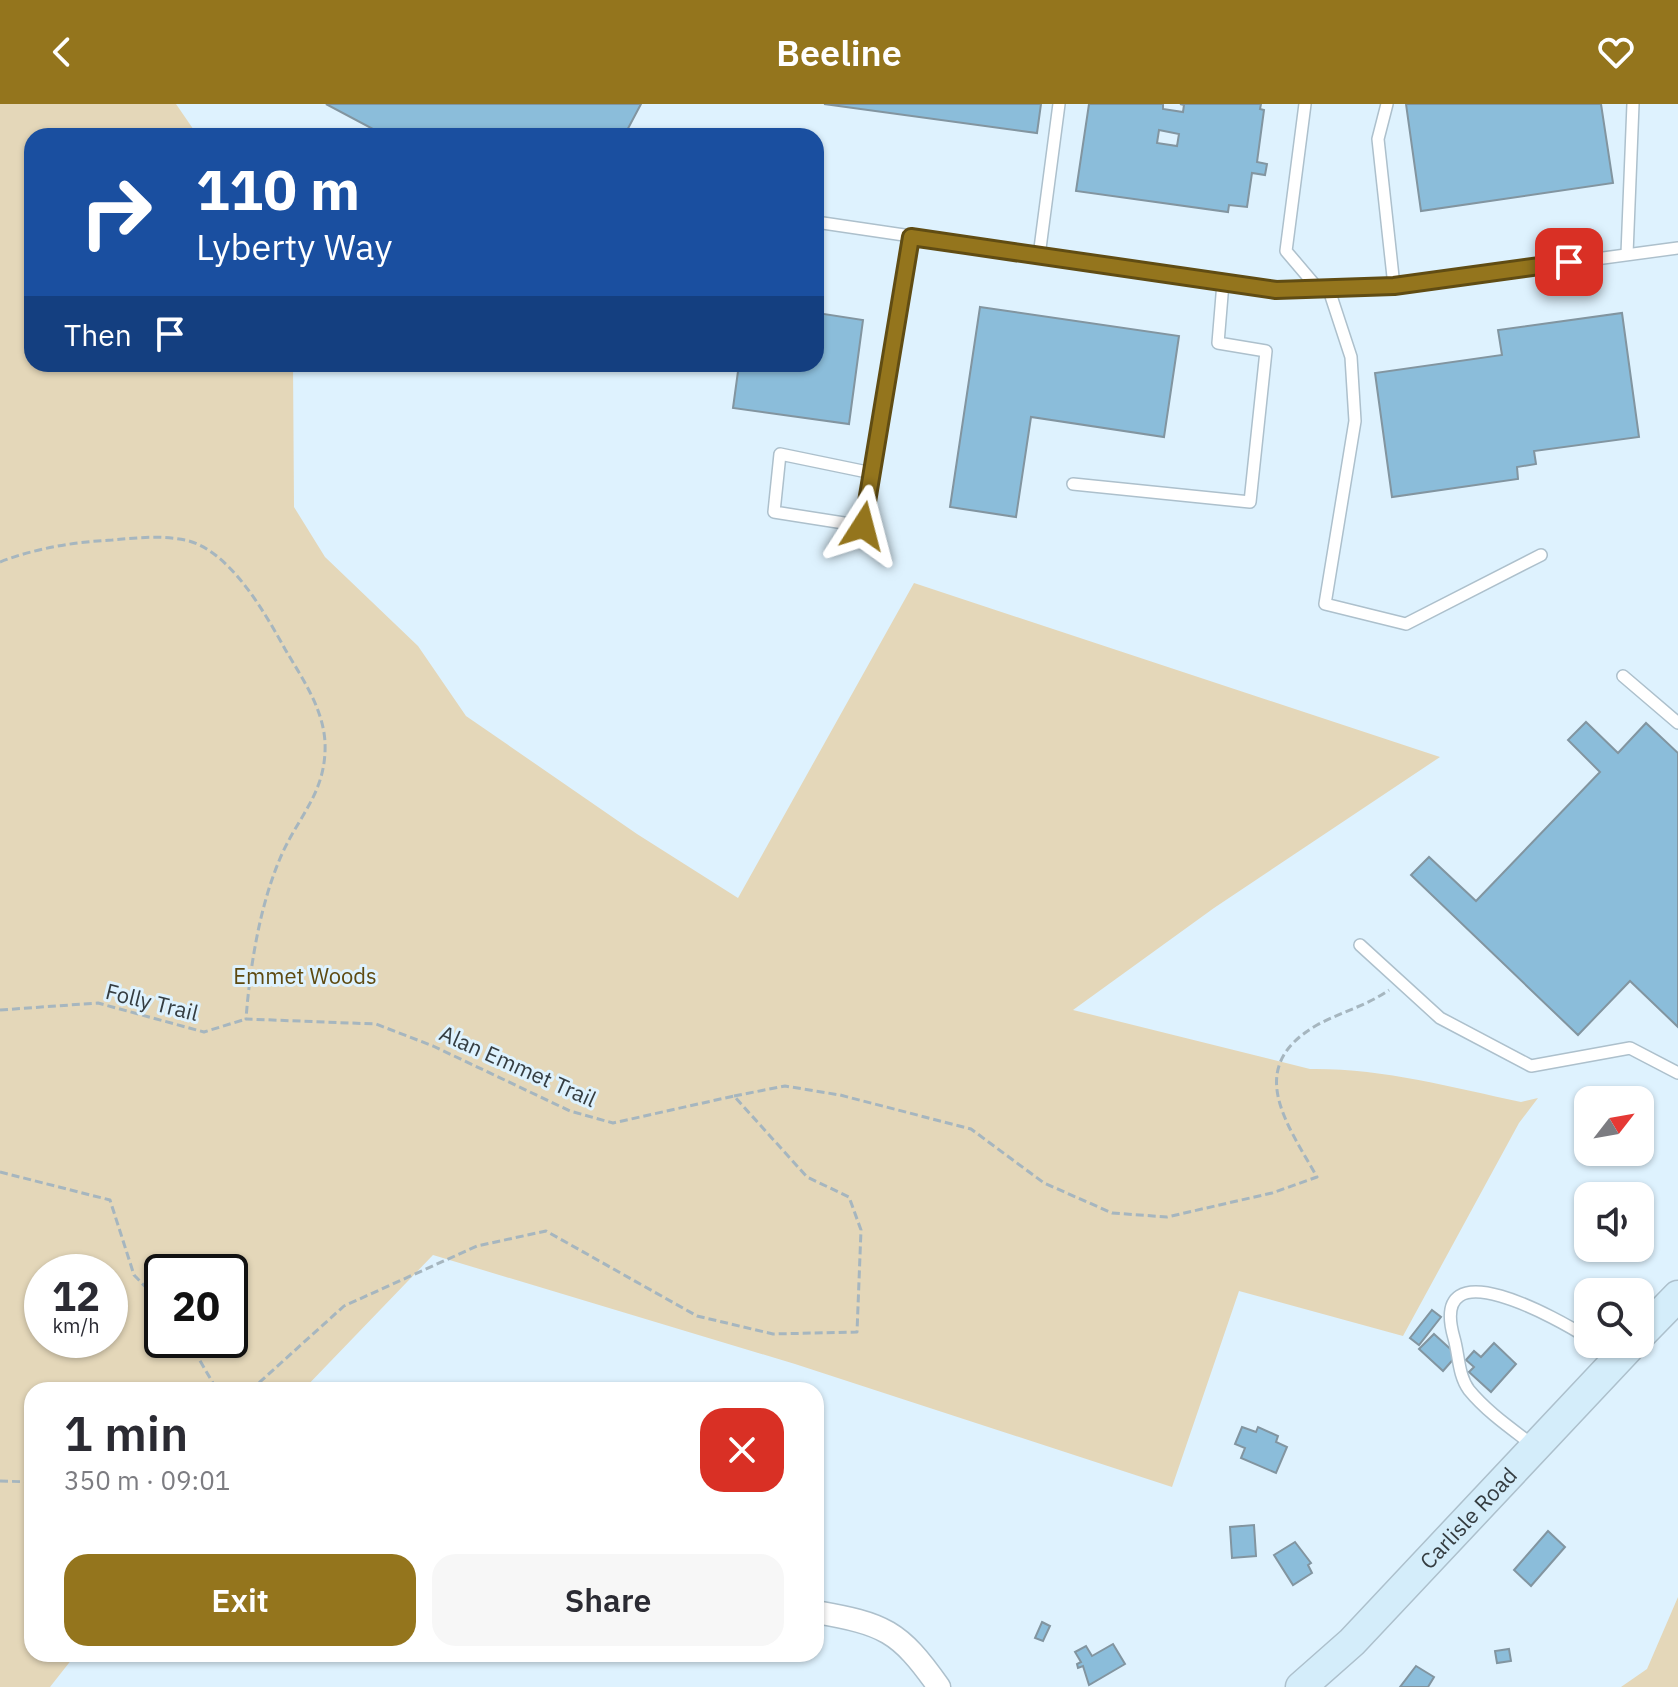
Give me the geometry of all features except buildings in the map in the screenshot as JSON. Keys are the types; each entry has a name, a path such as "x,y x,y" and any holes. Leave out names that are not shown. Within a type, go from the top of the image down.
{"main road":[{"path":"1654,1322 1676,1301"},
{"name":"Carlisle Road","path":"1301,1687 1361,1633 1534,1446 1607,1358"}],"street":[{"path":"824,1613 857,1619 889,1631 913,1649 939,1687"}],"lane":[{"path":"1039,256 1059,104"},
{"path":"1305,104 1286,251 1324,291 1351,357 1355,421 1325,604 1406,624 1541,555"},
{"path":"1387,104 1378,139 1394,286"},
{"path":"1627,254 1633,104"},
{"path":"824,223 1223,283 1324,291 1394,286 1678,248"},
{"path":"872,473 780,454 774,512 863,526 872,473 911,237"},
{"path":"1073,484 1250,502 1266,351 1218,343 1223,283"},
{"path":"1623,676 1678,723"},
{"path":"1360,945 1440,1018 1531,1066 1630,1048 1678,1073"},
{"path":"1534,1446 1479,1401 1464,1382 1450,1321 1452,1307 1464,1294 1479,1290 1560,1320 1574,1329"}],"path":[{"path":"0,562 26,552 88,541 156,537 187,540 204,548 239,578 260,603 317,705 325,743 317,796 282,854 268,899 248,992 246,1019"},
{"name":"Alan Emmet Trail","path":"246,1019 376,1024 433,1046 570,1111 613,1123 785,1086 840,1095 971,1129 1044,1183 1112,1213 1167,1217 1272,1193 1317,1177 1275,1093 1275,1072 1296,1039 1320,1024 1365,1006 1401,982"},
{"name":"Folly Trail","path":"0,1010 98,1003 204,1032 246,1019"},
{"path":"260,1382 344,1306 477,1246 546,1231 697,1316 773,1334 857,1332 861,1230 849,1197 807,1177 734,1096"},
{"path":"0,1172 110,1200 134,1275 144,1285"},
{"path":"198,1358 212,1382"},
{"path":"0,1481 24,1482"}],"green space":[{"name":"Emmet Woods","path":"0,104 176,104 192,128 24,128 24,372 293,372 294,507 325,557 418,646 466,716 637,834 738,898 914,583 1440,757 1214,908 1073,1010 1310,1069 1390,1075 1521,1102 1538,1098 1519,1123 1403,1336 1239,1291 1172,1487 795,1364 433,1255 311,1382 24,1382 24,1662 70,1662 50,1687 0,1687"},
{"path":"1678,1597 1678,1687 1621,1687 1647,1669"}],"route":[{"path":"863,526 911,237 1276,290 1320,291 1394,286 1569,262"}]}
